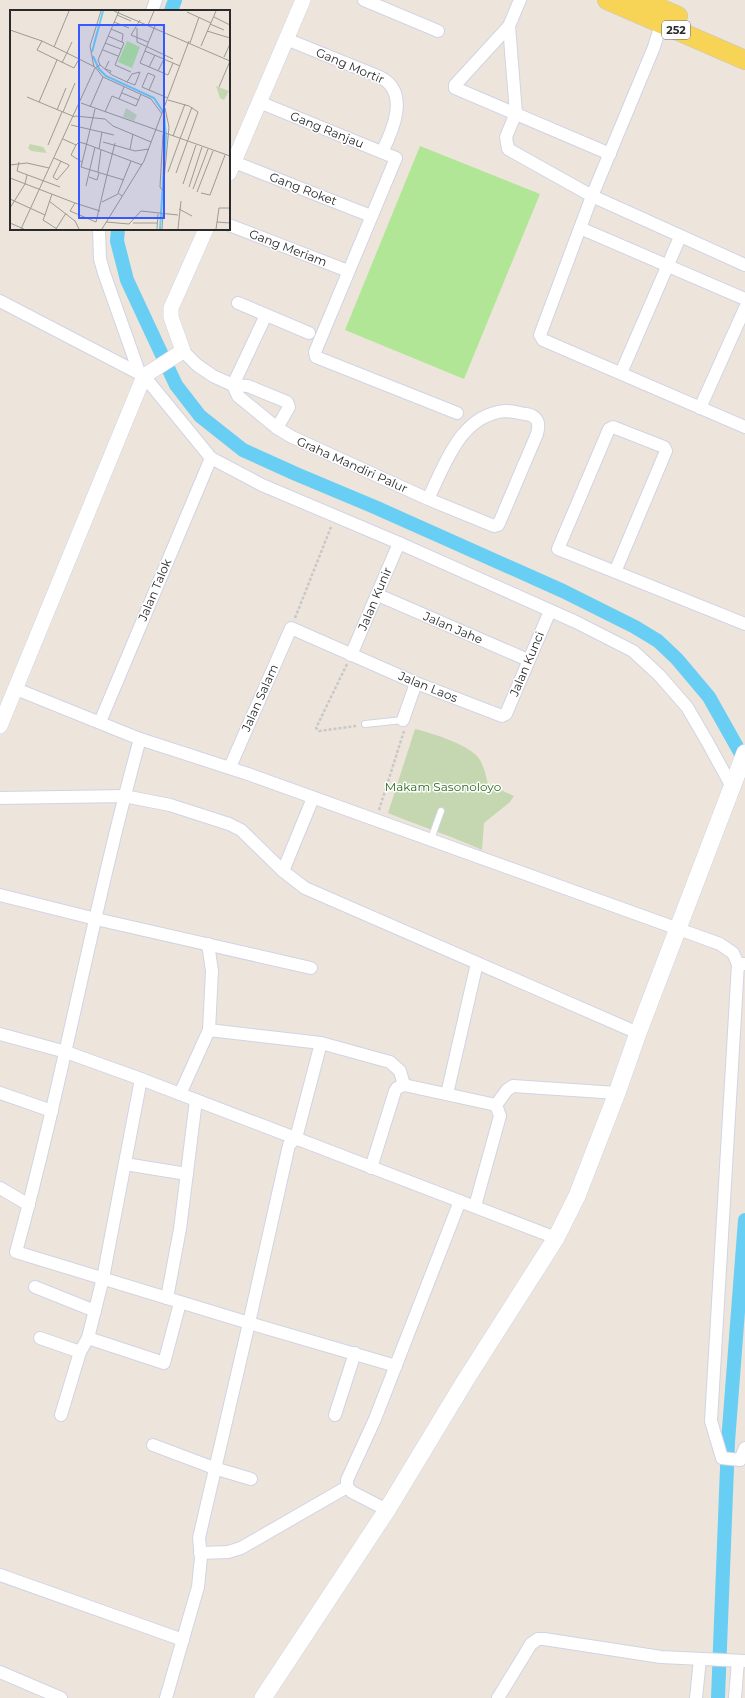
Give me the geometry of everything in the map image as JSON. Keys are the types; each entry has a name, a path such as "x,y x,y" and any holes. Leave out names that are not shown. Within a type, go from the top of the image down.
{"main road":[{"name":"252","path":"641,0 664,17 745,60"},
{"name":"252","path":"611,1 664,17 745,46"},
{"path":"263,1698 387,1510 465,1381 556,1238 577,1196 745,753"}],"street":[{"path":"152,10 156,0"},
{"path":"231,168 302,0"},
{"path":"520,0 509,26 455,87 610,154"},
{"path":"370,1 438,31"},
{"path":"664,17 654,47 592,196 540,335 543,340 745,427"},
{"path":"509,26 516,113 506,137 508,149 592,196 745,265"},
{"name":"Gang Mortir","path":"286,39 380,77 392,85 396,98 396,115 391,133 382,152"},
{"name":"Gang Ranjau","path":"259,102 396,158 371,216"},
{"name":"Gang Roket","path":"231,168 371,216"},
{"path":"371,216 315,352 316,357 457,414"},
{"name":"Gang Meriam","path":"230,225 348,271"},
{"path":"580,228 745,299"},
{"path":"99,230 100,259 104,272 144,373 211,458 262,485 398,543 576,622 633,652 659,675 687,707 733,782"},
{"path":"0,726 16,689 46,610 144,373 180,353 171,317 172,308 206,230"},
{"path":"621,373 666,266 680,237"},
{"path":"238,303 309,334"},
{"path":"1,304 144,373"},
{"path":"700,408 745,308"},
{"path":"232,385 266,315"},
{"name":"Graha Mandiri Palur","path":"180,353 210,374 232,385 248,386 287,402 289,407 277,428"},
{"name":"Graha Mandiri Palur","path":"232,385 238,396 277,428 292,437 428,499 490,524 498,525 537,434 538,422 536,418 530,414 506,411 483,418 466,429 455,445 428,499"},
{"path":"615,572 666,451 664,447 613,426 609,429 558,549 615,572 745,624"},
{"name":"Jalan Talok","path":"100,722 211,458"},
{"name":"Jalan Kunir","path":"351,655 378,595 398,543"},
{"name":"Jalan Jahe","path":"378,595 528,660"},
{"name":"Jalan Kunci","path":"504,715 550,611"},
{"name":"Jalan Laos","path":"291,628 416,683 499,716 504,715"},
{"name":"Jalan Salam","path":"230,767 291,628"},
{"path":"403,720 416,683"},
{"path":"16,689 140,739 230,767 312,798 679,929 727,948 742,964 711,1421 722,1458 740,1460 745,1448"},
{"path":"140,739 124,796 66,1052 29,1205 16,1252 180,1303 396,1366"},
{"path":"0,798 124,796 170,805 229,824 241,830 283,871 305,888 320,896 638,1033"},
{"path":"283,871 312,798"},
{"path":"0,895 96,919 312,968"},
{"path":"180,1094 209,1030 212,970 208,944"},
{"path":"446,1094 478,963"},
{"path":"209,1030 321,1043 390,1062 400,1072 404,1085"},
{"path":"0,1034 66,1052 141,1078 371,1168 475,1206 556,1238"},
{"path":"166,1698 198,1587 200,1557 198,1542 290,1145 296,1138 321,1043"},
{"path":"60,1415 80,1352 88,1338 103,1278 141,1078"},
{"path":"371,1168 397,1088 404,1085 496,1105"},
{"path":"496,1105 507,1090 513,1086 617,1093"},
{"path":"0,1092 52,1111"},
{"path":"167,1298 180,1229 196,1100"},
{"path":"475,1206 500,1116 496,1105"},
{"path":"124,1164 187,1174"},
{"path":"0,1188 29,1205"},
{"path":"347,1487 349,1473 375,1419 460,1201"},
{"path":"35,1288 95,1311"},
{"path":"88,1338 164,1363 180,1303"},
{"path":"40,1338 80,1352"},
{"path":"335,1415 355,1353"},
{"path":"153,1445 214,1468 252,1480"},
{"path":"347,1487 352,1492 387,1510"},
{"path":"200,1557 241,1548 347,1487"},
{"path":"0,1575 183,1640"},
{"path":"498,1698 531,1644 538,1639 660,1657 741,1661 735,1698"},
{"path":"696,1698 706,1660"},
{"path":"0,1672 61,1698"}],"lane":[{"path":"365,724 403,720"},
{"path":"430,840 440,811"}],"path":[{"path":"291,628 335,517"},
{"path":"351,655 316,728 319,731 365,724"},
{"path":"376,820 404,729 403,720"}],"green space":[{"path":"420,146 540,194 464,379 345,330"},
{"name":"Makam Sasonoloyo","path":"415,729 450,740 469,749 480,760 488,784 514,796 510,802 484,823 482,850 388,813"}],"waterway":[{"path":"171,10 175,0"},
{"path":"118,230 117,241 127,280 176,385 200,416 243,450 563,591 635,627 658,641 677,659 709,697 745,761"},
{"path":"718,1698 728,1442 745,1220"}]}
